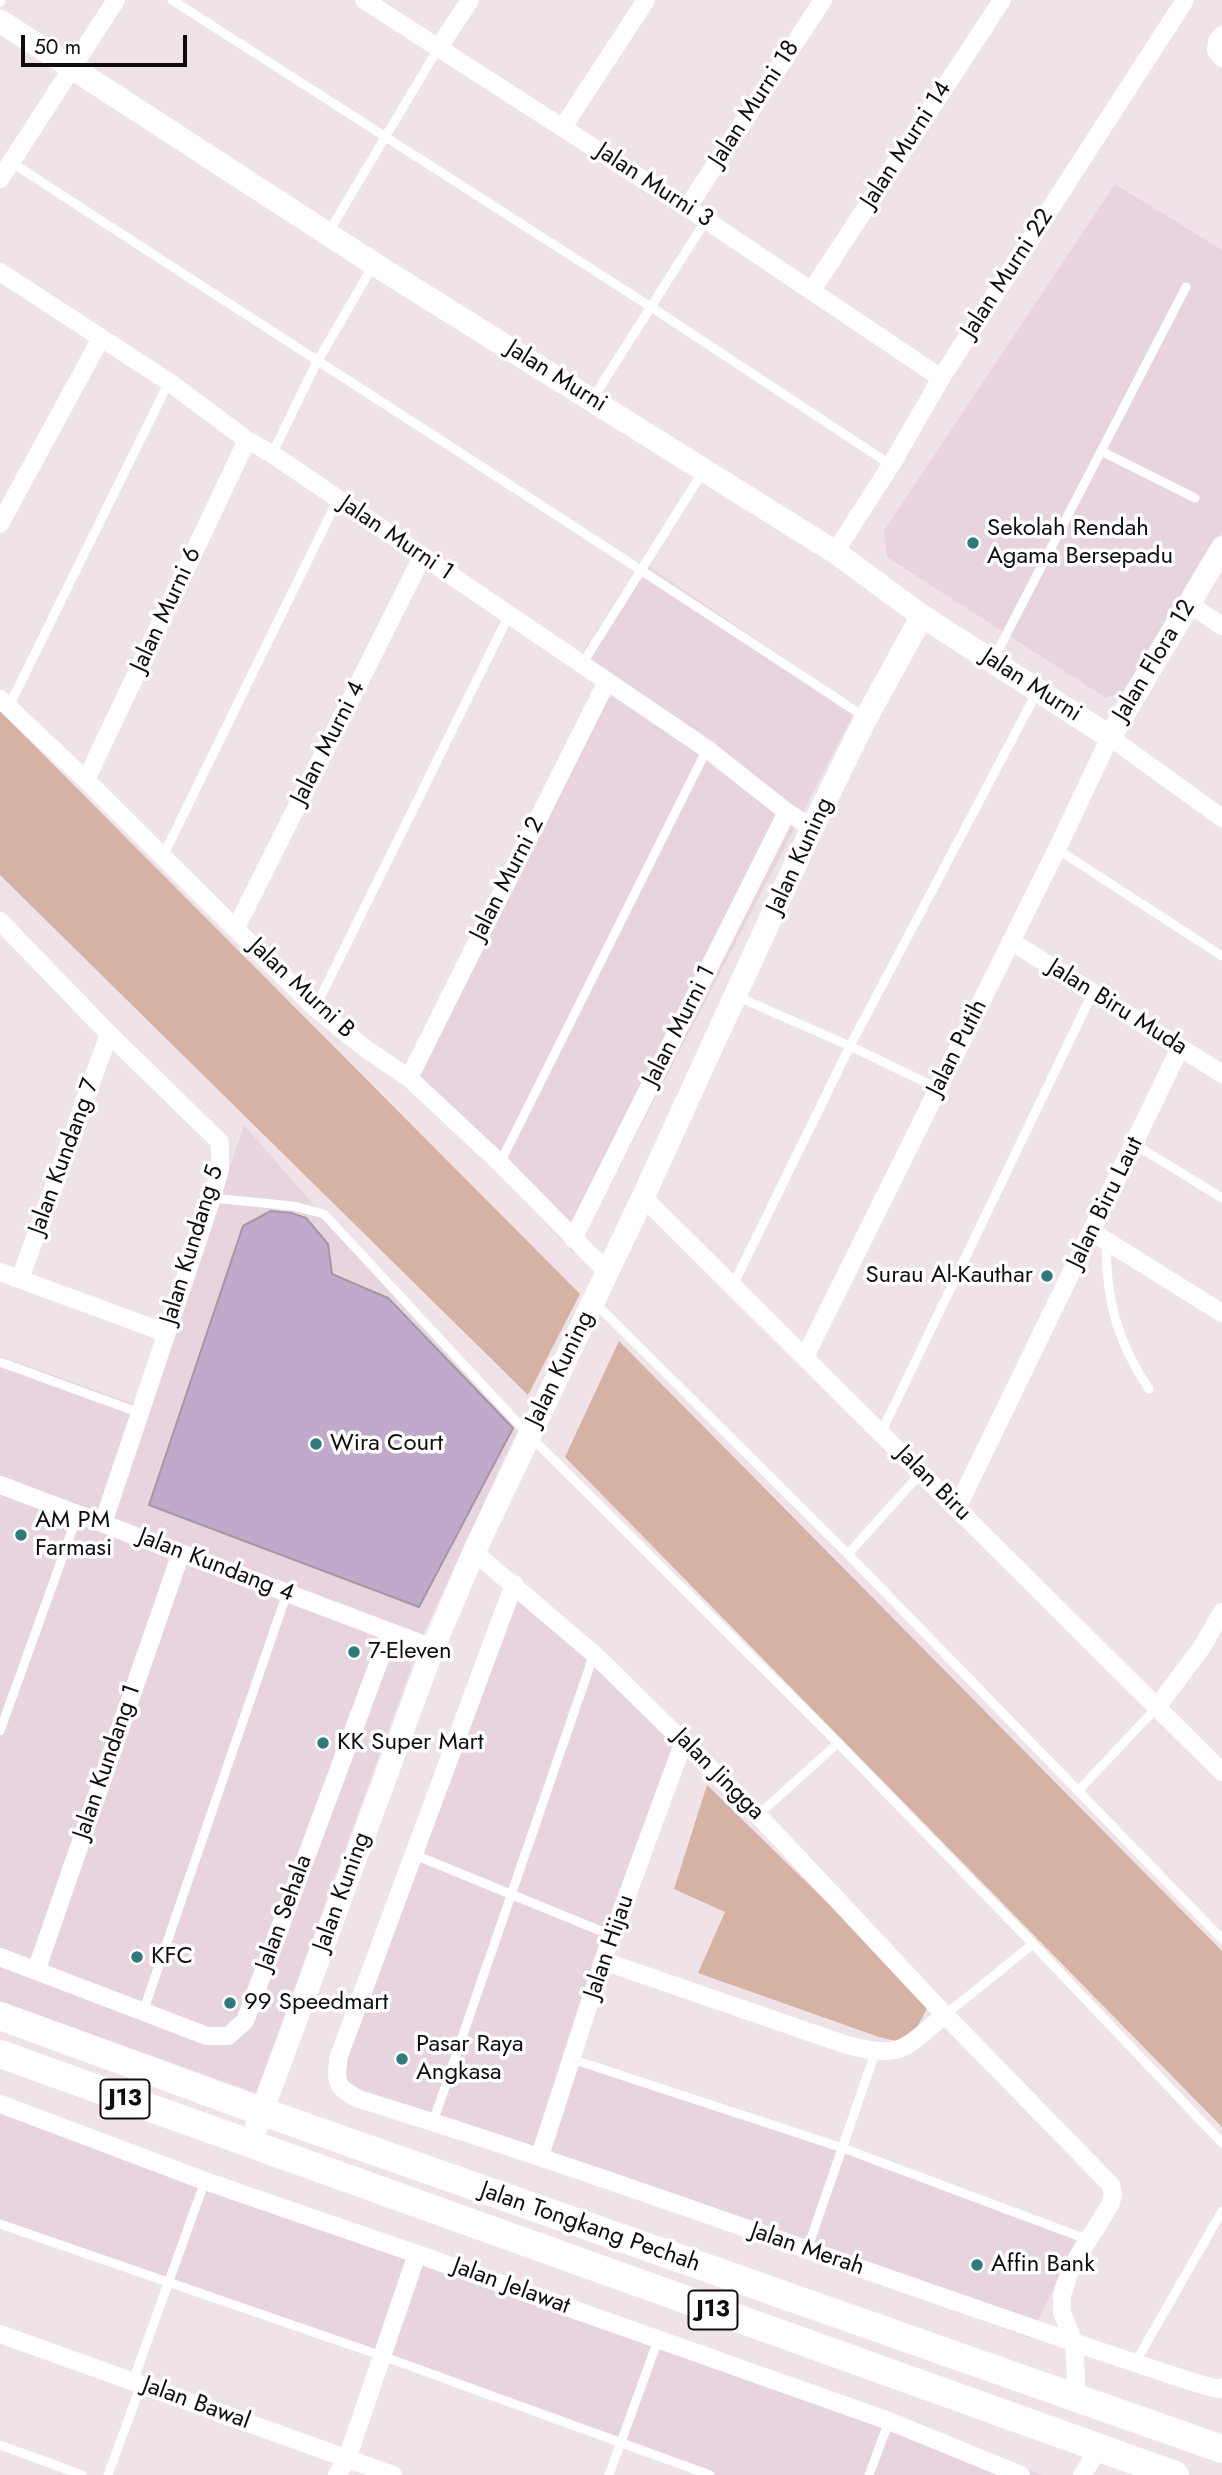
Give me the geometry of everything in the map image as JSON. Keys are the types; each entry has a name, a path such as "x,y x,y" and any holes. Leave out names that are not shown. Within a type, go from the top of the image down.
{"main road":[{"name":"Jalan Tongkang Pechah","path":"0,2016 262,2112 999,2372 1077,2396 1210,2445"},
{"name":"Jalan Tongkang Pechah","path":"0,2054 1175,2475"}],"street":[{"path":"0,179 116,0"},
{"name":"Jalan Murni 3","path":"364,0 706,220 940,378"},
{"path":"439,47 470,0"},
{"path":"563,127 646,0"},
{"name":"Jalan Murni 18","path":"687,208 822,0"},
{"name":"Jalan Murni 14","path":"812,290 1002,0"},
{"name":"Jalan Murni 22","path":"835,552 891,465 940,378 1185,0"},
{"name":"Jalan Murni","path":"0,21 374,264 835,552 922,616 1110,737"},
{"path":"1221,57 1216,50 1217,41 1222,35"},
{"name":"Jalan Murni 1","path":"0,272 169,382 247,440 272,454 708,750 787,812 812,828"},
{"path":"0,524 101,338"},
{"name":"Jalan Murni 6","path":"86,780 247,440"},
{"name":"Jalan Flora 12","path":"1110,737 1222,548"},
{"name":"Jalan Murni 4","path":"236,928 422,558"},
{"path":"1189,604 1222,626"},
{"name":"Jalan Kuning","path":"250,2144 433,1648 474,1552 594,1302 812,828 866,718 922,616"},
{"name":"Jalan Murni 2","path":"409,1078 607,681"},
{"name":"Jalan Murni B","path":"4,704 86,780 315,1008 366,1049 409,1078 500,1163 607,1272"},
{"path":"1110,737 1222,818"},
{"name":"Jalan Putih","path":"805,1357 1110,737"},
{"name":"Jalan Murni 1","path":"573,1239 787,812"},
{"name":"Jalan Kundang 5","path":"0,921 109,1034 220,1142 220,1169 212,1198 103,1523"},
{"name":"Jalan Biru Muda","path":"1011,941 1222,1074"},
{"name":"Jalan Kundang 7","path":"20,1279 109,1034"},
{"name":"Jalan Biru Laut","path":"957,1508 1099,1236 1134,1144 1180,1048"},
{"name":"Jalan Biru","path":"643,1197 1222,1772"},
{"path":"1099,1236 1222,1313"},
{"path":"0,1272 166,1333"},
{"name":"Jalan Kundang 4","path":"0,1485 433,1648"},
{"name":"Jalan Jingga","path":"474,1552 594,1654 684,1741 1111,2185 1113,2195 1110,2204 1086,2239 1071,2268 1062,2295 1062,2312 1074,2343 1077,2396"},
{"name":"Jalan Kundang 1","path":"36,1971 181,1553"},
{"name":"Jalan Merah","path":"513,1584 339,2056 336,2074 338,2085 344,2092 540,2155 1135,2364 1199,2384 1219,2389 1222,2387"},
{"path":"1157,1707 1202,1647 1222,1612"},
{"name":"Jalan Sehala","path":"0,1957 207,2036 228,2036 244,2021 390,1632"},
{"name":"Jalan Hijau","path":"540,2155 603,1961 684,1741"},
{"path":"603,1961 875,2053 901,2050 945,2015"},
{"name":"Jalan Jelawat","path":"0,2104 205,2181 889,2421 1021,2475"},
{"path":"337,2475 347,2459 416,2254"},
{"name":"Jalan Bawal","path":"0,2334 393,2475"},
{"path":"1083,2475 1099,2449"}],"lane":[{"path":"172,0 651,307 891,465"},
{"path":"327,234 439,47"},
{"path":"11,163 642,569 866,718"},
{"path":"592,400 706,220"},
{"path":"272,454 317,362 374,264"},
{"path":"992,661 1186,287"},
{"path":"4,704 169,382"},
{"path":"1101,451 1195,498"},
{"path":"582,664 705,469"},
{"path":"162,857 338,499"},
{"path":"315,1008 509,615"},
{"path":"733,1285 850,1045 1037,691"},
{"path":"500,1163 708,750"},
{"path":"1057,849 1222,956"},
{"path":"881,1433 1093,992"},
{"path":"736,996 850,1045 937,1088"},
{"path":"1134,1144 1222,1198"},
{"path":"212,1198 293,1206 324,1214 529,1435 838,1743 1222,2143"},
{"path":"1099,1236 1114,1321 1134,1366 1149,1390"},
{"path":"594,1302 848,1553 1222,1939"},
{"path":"0,1362 140,1413"},
{"path":"848,1553 921,1473"},
{"path":"0,1731 78,1514"},
{"path":"143,2012 286,1593"},
{"path":"433,2122 594,1654"},
{"path":"1078,1791 1157,1707"},
{"path":"758,1815 838,1743"},
{"path":"415,1854 613,1936"},
{"path":"945,2015 1033,1944"},
{"path":"807,2250 875,2053"},
{"path":"572,2059 843,2148 1086,2239"},
{"path":"108,2475 205,2181"},
{"path":"1135,2364 1222,2211"},
{"path":"0,2224 382,2356 710,2475"},
{"path":"609,2475 658,2340"},
{"path":"869,2475 889,2421"},
{"path":"0,2445 82,2475"}],"shaded area":[{"path":"1115,184 1222,250 1222,531 1127,690 1106,698 887,557 884,531"},
{"path":"641,561 857,707 575,1254 492,1166 400,1081 595,684 573,667"},
{"path":"0,711 580,1294 528,1395 0,875"},
{"path":"244,1125 406,1310 517,1431 423,1635 256,2093 0,2001 0,1356 148,1409"},
{"path":"619,1341 1222,1951 1222,2127 565,1457"},
{"path":"510,1572 601,1648 694,1739 614,1958 582,2057 852,2146 1082,2233 1075,2242 1030,2338 539,2162 348,2102 335,2094 329,2085 332,2051"},
{"path":"707,1785 930,2003 908,2044 879,2037 698,1973 725,1912 674,1889"},
{"path":"0,2096 209,2175 858,2402 1043,2475 696,2475 601,2438 0,2228"}],"building":[{"path":"271,1211 306,1218 328,1244 332,1274 388,1298 513,1428 419,1607 149,1505 243,1226"}],"place":[{"name":"Sekolah Rendah Agama Bersepadu","path":"973,543"},
{"name":"Surau Al-Kauthar","path":"1047,1276"},
{"name":"Wira Court","path":"316,1444"},
{"name":"AM PM Farmasi","path":"21,1535"},
{"name":"7-Eleven","path":"354,1652"},
{"name":"KK Super Mart","path":"323,1743"},
{"name":"KFC","path":"137,1957"},
{"name":"99 Speedmart","path":"230,2003"},
{"name":"Pasar Raya Angkasa","path":"402,2059"},
{"name":"Affin Bank","path":"977,2265"}]}
